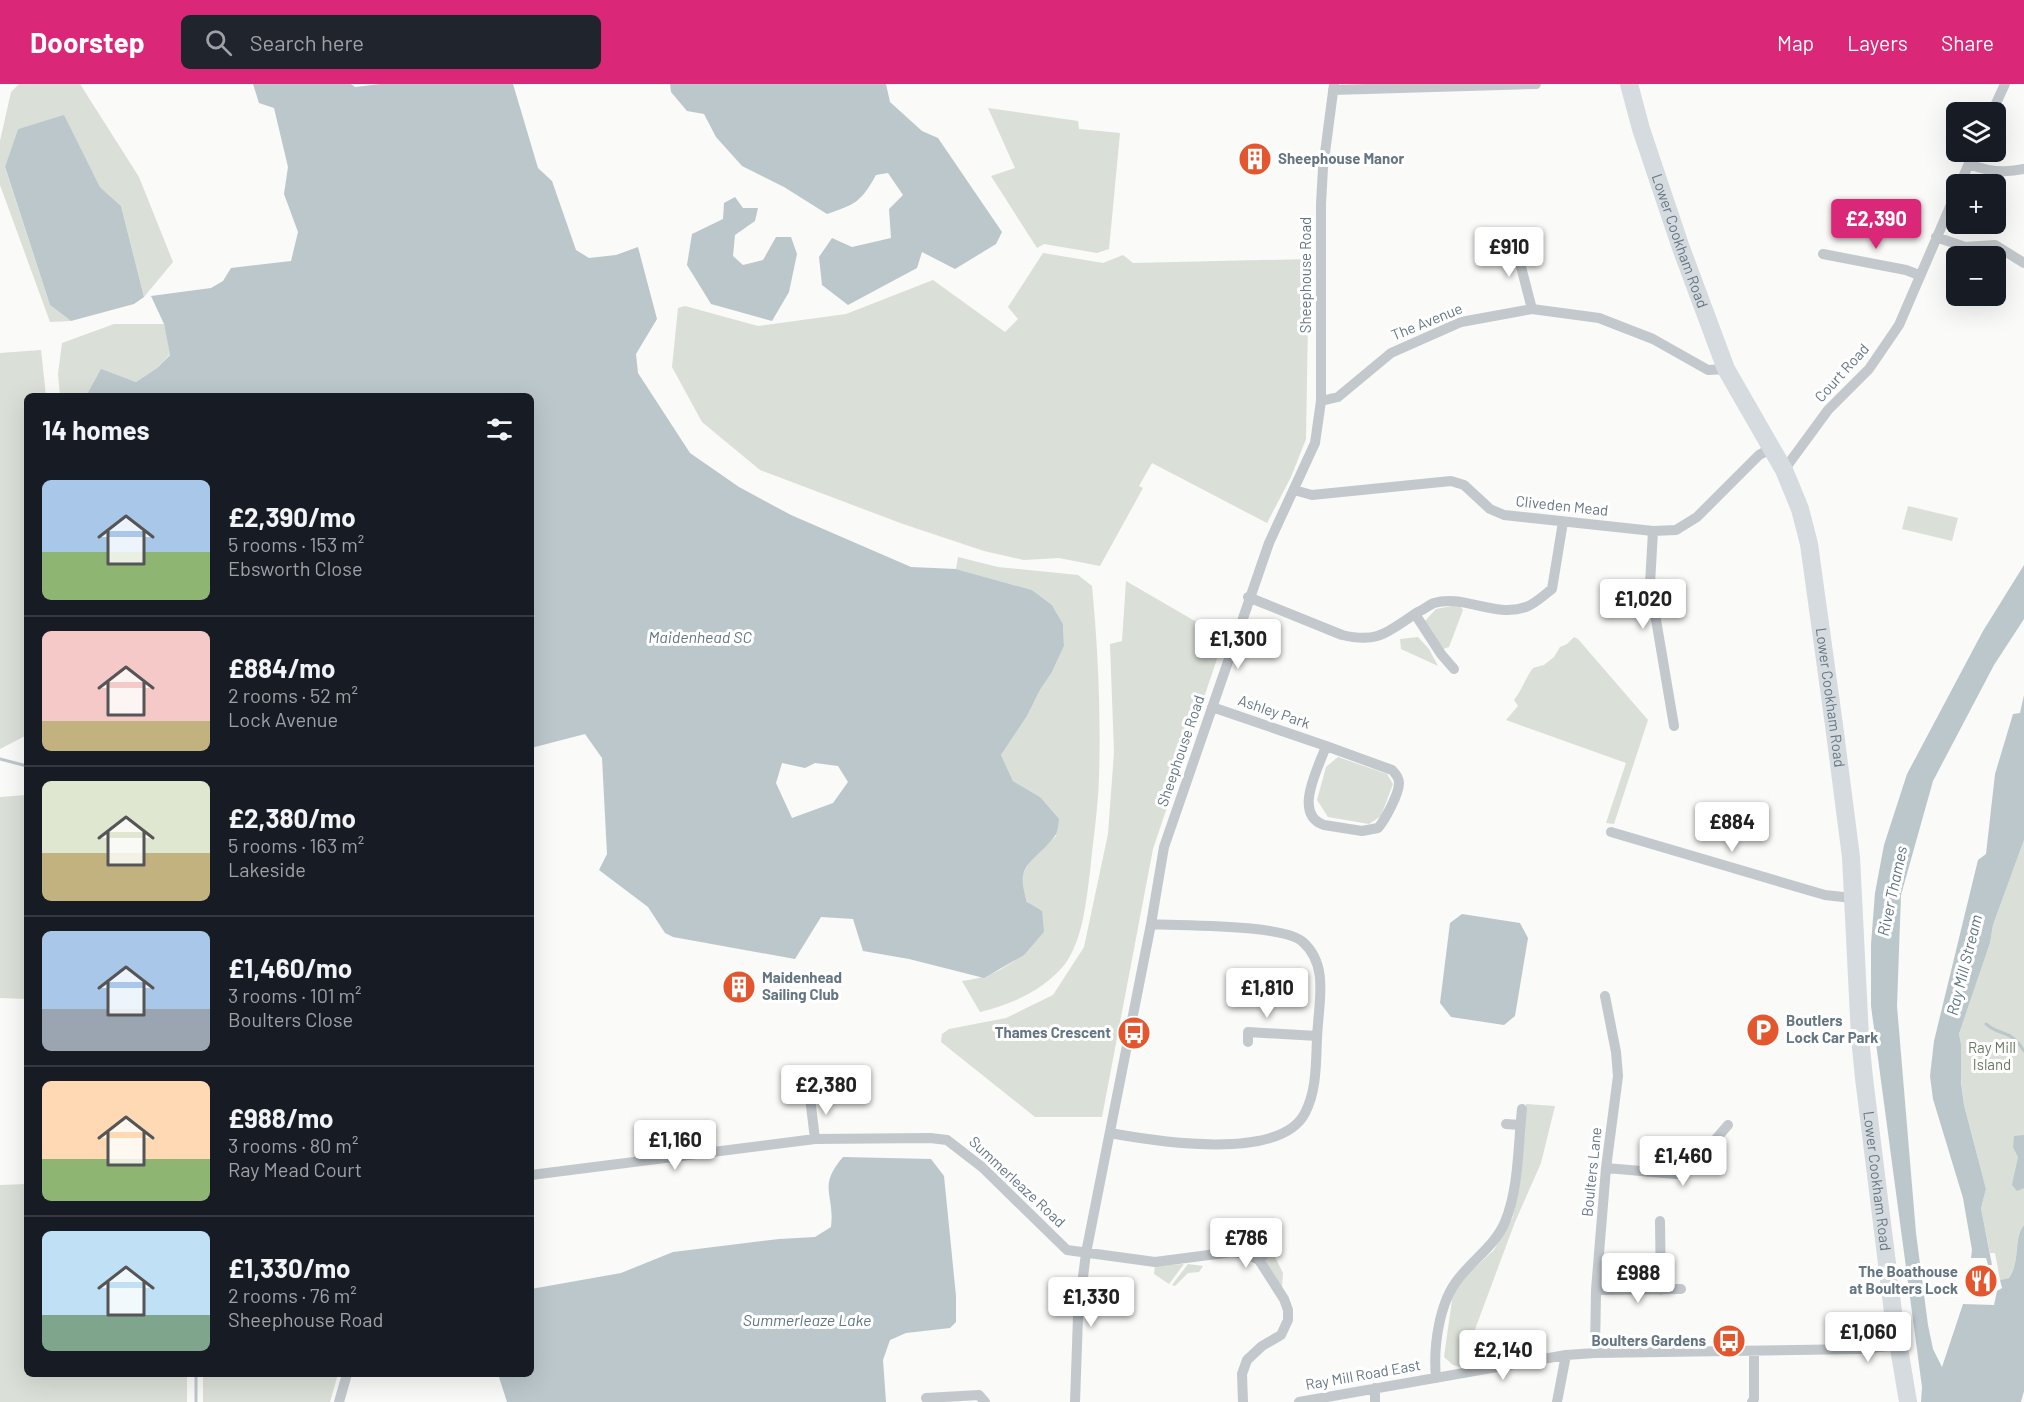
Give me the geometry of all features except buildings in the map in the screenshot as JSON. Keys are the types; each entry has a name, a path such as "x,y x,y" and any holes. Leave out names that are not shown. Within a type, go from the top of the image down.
{"main road":[{"name":"Lower Cookham Road","path":"1629,84 1641,129 1673,226 1726,369 1784,470 1800,509 1809,544 1851,857 1864,1078 1893,1312 1908,1402"}],"street":[{"path":"1333,87 1536,84"},
{"path":"1997,102 2005,84"},
{"name":"Sheephouse Road","path":"1075,1402 1077,1317 1086,1253 1164,847 1248,597 1269,543 1315,443 1321,401 1321,204 1333,87"},
{"path":"1964,174 1969,164 1982,169 2013,172 2024,169"},
{"name":"Court Road","path":"1784,470 1828,410 1869,369 1899,325 1946,215"},
{"path":"1936,237 1965,247 1995,245 2024,262"},
{"path":"1514,240 1532,309"},
{"path":"1823,254 1835,263 1906,270 1919,275"},
{"name":"The Avenue","path":"1321,401 1338,397 1391,353 1461,322 1532,309 1599,318 1653,339 1708,370 1726,369"},
{"name":"Cliveden Mead","path":"1294,490 1312,495 1451,481 1464,485 1490,509 1504,515 1653,531 1676,530 1696,517 1759,455 1772,448"},
{"path":"1248,597 1356,638 1383,635 1434,603 1455,602 1510,611 1528,607 1552,589 1563,522"},
{"path":"1653,531 1650,585 1674,726"},
{"path":"1415,615 1454,669"},
{"name":"Ashley Park","path":"1212,707 1326,746 1392,770 1399,782 1397,794 1378,828 1362,831 1323,825 1311,816 1307,800 1326,746"},
{"path":"1611,832 1826,895 1852,898"},
{"path":"1110,1133 1198,1145 1257,1141 1283,1134 1304,1115 1314,1087 1322,978 1314,958 1302,941 1276,931 1151,924"},
{"name":"Boulters Lane","path":"1595,1353 1596,1290 1606,1168 1618,1076 1616,1052 1605,996"},
{"path":"1246,1035 1317,1036"},
{"path":"807,1073 815,1139"},
{"path":"1436,1378 1434,1363 1443,1303 1458,1279 1488,1247 1505,1223 1514,1185 1522,1109"},
{"path":"1506,1124 1520,1125"},
{"path":"1606,1168 1676,1174 1690,1169 1728,1125"},
{"name":"Summerleaze Road","path":"534,1175 815,1139 930,1138 947,1140 982,1167 1067,1250 1155,1262 1232,1252 1246,1254 1259,1260"},
{"path":"1660,1221 1661,1290"},
{"path":"1243,1402 1242,1374 1247,1360 1257,1350 1281,1335 1288,1320 1288,1310 1284,1299 1259,1260 1277,1242"},
{"path":"1596,1290 1681,1289"},
{"name":"Ray Mill Road East","path":"1299,1402 1566,1355 1860,1349 1899,1345"},
{"path":"1752,1402 1754,1399 1754,1351"},
{"path":"1557,1402 1566,1355"},
{"path":"339,1402 346,1377"},
{"path":"1375,1388 1375,1402"},
{"path":"926,1398 979,1395 985,1402"}],"green space":[{"path":"19,84 80,84 139,177 173,262 144,297 121,206 100,187 64,116 18,129 5,168 50,305 71,321 50,322 0,185 0,141 11,92"},
{"path":"988,108 1078,121 1079,129 1120,133 1109,249 1097,253 1044,244 1037,248 991,176 1015,168"},
{"path":"1043,253 1103,263 1123,255 1133,263 1309,259 1306,439 1291,477 1267,523 1152,463 1139,486 1143,488 1100,566 1059,558 1024,560 984,551 903,524 760,470 702,422 672,367 678,308 685,306 758,326 846,314 933,280 1005,332 1018,319 1008,307"},
{"path":"114,324 164,324 170,354 157,368 136,382 101,370 88,393 60,393 58,374 62,343"},
{"path":"41,350 46,393 24,393 24,737 0,749 0,353"},
{"path":"1908,506 1958,518 1952,541 1902,529"},
{"path":"958,557 998,567 1078,575 1092,586 1097,658 1100,729 1097,813 1089,884 1080,932 1065,964 1047,982 1004,1005 980,1012 962,981 998,971 1026,951 1044,932 1023,891 1022,881 1031,861 1056,836 1040,797 1013,781 1001,755 1052,672 1064,646 1063,624 1052,605 1032,590 956,569"},
{"path":"1126,581 1224,638 1153,849 1102,1117 1035,1117 941,1042 942,1034 949,1029 1006,1018 1053,995 1084,947 1108,834 1114,752 1110,644 1122,641"},
{"path":"1460,606 1463,610 1449,647 1443,649 1425,621 1436,609"},
{"path":"1418,637 1429,649 1438,666 1401,649 1400,639"},
{"path":"1574,637 1648,720 1614,824 1606,823 1626,763 1506,720 1518,706 1514,700 1533,668 1544,665 1554,657 1560,647"},
{"path":"1338,757 1387,774 1393,784 1381,816 1369,824 1328,817 1317,800 1326,767"},
{"path":"24,795 24,999 0,998 0,797"},
{"name":"Ray Mill Island","path":"2024,840 2024,1225 2019,1236 2013,1271 2009,1278 2000,1280 1995,1253 1990,1253 1981,1208 1986,1189 1964,1105 1959,1034 1990,943 1993,925"},
{"path":"1526,1104 1555,1106 1541,1163 1515,1222 1461,1367 1453,1365 1444,1357 1453,1293 1466,1276 1494,1250 1513,1217 1521,1172"},
{"path":"24,1184 24,1377 187,1377 187,1402 0,1402 0,1185"},
{"path":"1270,1255 1274,1255 1283,1273 1282,1289 1264,1263"},
{"path":"1184,1264 1169,1284 1154,1274 1155,1266"},
{"path":"1188,1264 1203,1266 1199,1272 1188,1273 1175,1286 1172,1285"},
{"path":"203,1377 337,1377 330,1402 203,1402"}],"water":[{"name":"Maidenhead SC","path":"253,84 351,84 355,87 380,84 513,84 538,168 552,181 576,250 589,258 616,255 638,247 657,319 636,354 638,373 690,453 739,487 791,515 911,567 956,569 1032,590 1052,605 1063,624 1064,646 1027,716 1001,755 1013,781 1040,797 1059,819 1055,835 1024,871 1027,902 1042,911 1044,932 1024,955 984,978 909,959 863,951 853,919 821,917 795,959 673,937 665,933 648,907 599,870 607,854 602,758 585,734 534,747 534,393 88,393 101,369 136,382 157,368 170,355 164,324 151,296 211,288 223,281 231,268 291,261 298,232 284,194 288,167 274,108 259,103","holes":["782,763 805,768 815,763 838,766 848,782 833,803 792,818 776,783"]},
{"path":"670,84 886,84 890,102 922,131 938,138 1002,232 996,244 955,269 922,252 917,268 848,305 822,285 819,257 832,238 852,247 891,238 889,209 903,195 888,173 876,175 857,201 827,214 784,187 742,166 716,137 704,114 687,111 671,92"},
{"path":"64,115 100,187 121,206 144,297 134,304 71,321 50,305 5,167 18,129"},
{"path":"735,197 743,208 758,208 755,221 735,235 733,256 743,265 763,260 776,237 791,237 797,254 789,292 772,321 711,304 687,265 692,234 723,219 724,203"},
{"name":"River Thames","path":"2024,565 2024,619 1994,665 1933,781 1901,895 1897,1006 1916,1233 1933,1349 1942,1367 1963,1304 1994,1305 1997,1291 2002,1288 2000,1280 2009,1278 2013,1271 2019,1236 2024,1225 2024,1391 2021,1402 1921,1402 1922,1387 1871,1006 1871,944 1875,893 1884,845 1907,774 1983,631"},
{"name":"Ray Mill Stream","path":"2024,695 2024,840 1993,925 1990,943 1959,1034 1964,1105 1986,1189 1981,1208 1992,1265 1988,1265 1986,1258 1971,1258 1972,1250 1963,1198 1933,1099 1930,1076 1934,1041 1978,860 1986,854 1995,774 2013,714 2020,713"},
{"path":"1462,914 1520,923 1528,938 1515,1016 1504,1025 1451,1017 1440,1003 1450,923"},
{"path":"2024,1135 2024,1188 2017,1191 2012,1185 2018,1157 2013,1147 2014,1136"},
{"name":"Summerleaze Lake","path":"843,1157 931,1159 944,1176 956,1296 956,1322 950,1328 906,1333 890,1340 883,1360 886,1402 507,1402 499,1377 534,1377 534,1288 621,1273 673,1252 815,1237 831,1227 829,1184 835,1167"}],"waterway":[{"path":"0,759 24,765"},
{"path":"1986,1024 2010,1036 2024,1051"},
{"path":"196,1377 196,1402"}],"place":[{"name":"Sheephouse Manor","path":"1255,159"},
{"name":"Maidenhead Sailing Club","path":"739,987"},
{"name":"Boutlers Lock Car Park","path":"1763,1030"},
{"name":"Thames Crescent","path":"1134,1033"},
{"name":"The Boathouse at Boulters Lock","path":"1981,1281"},
{"name":"Boulters Gardens","path":"1729,1341"}]}
